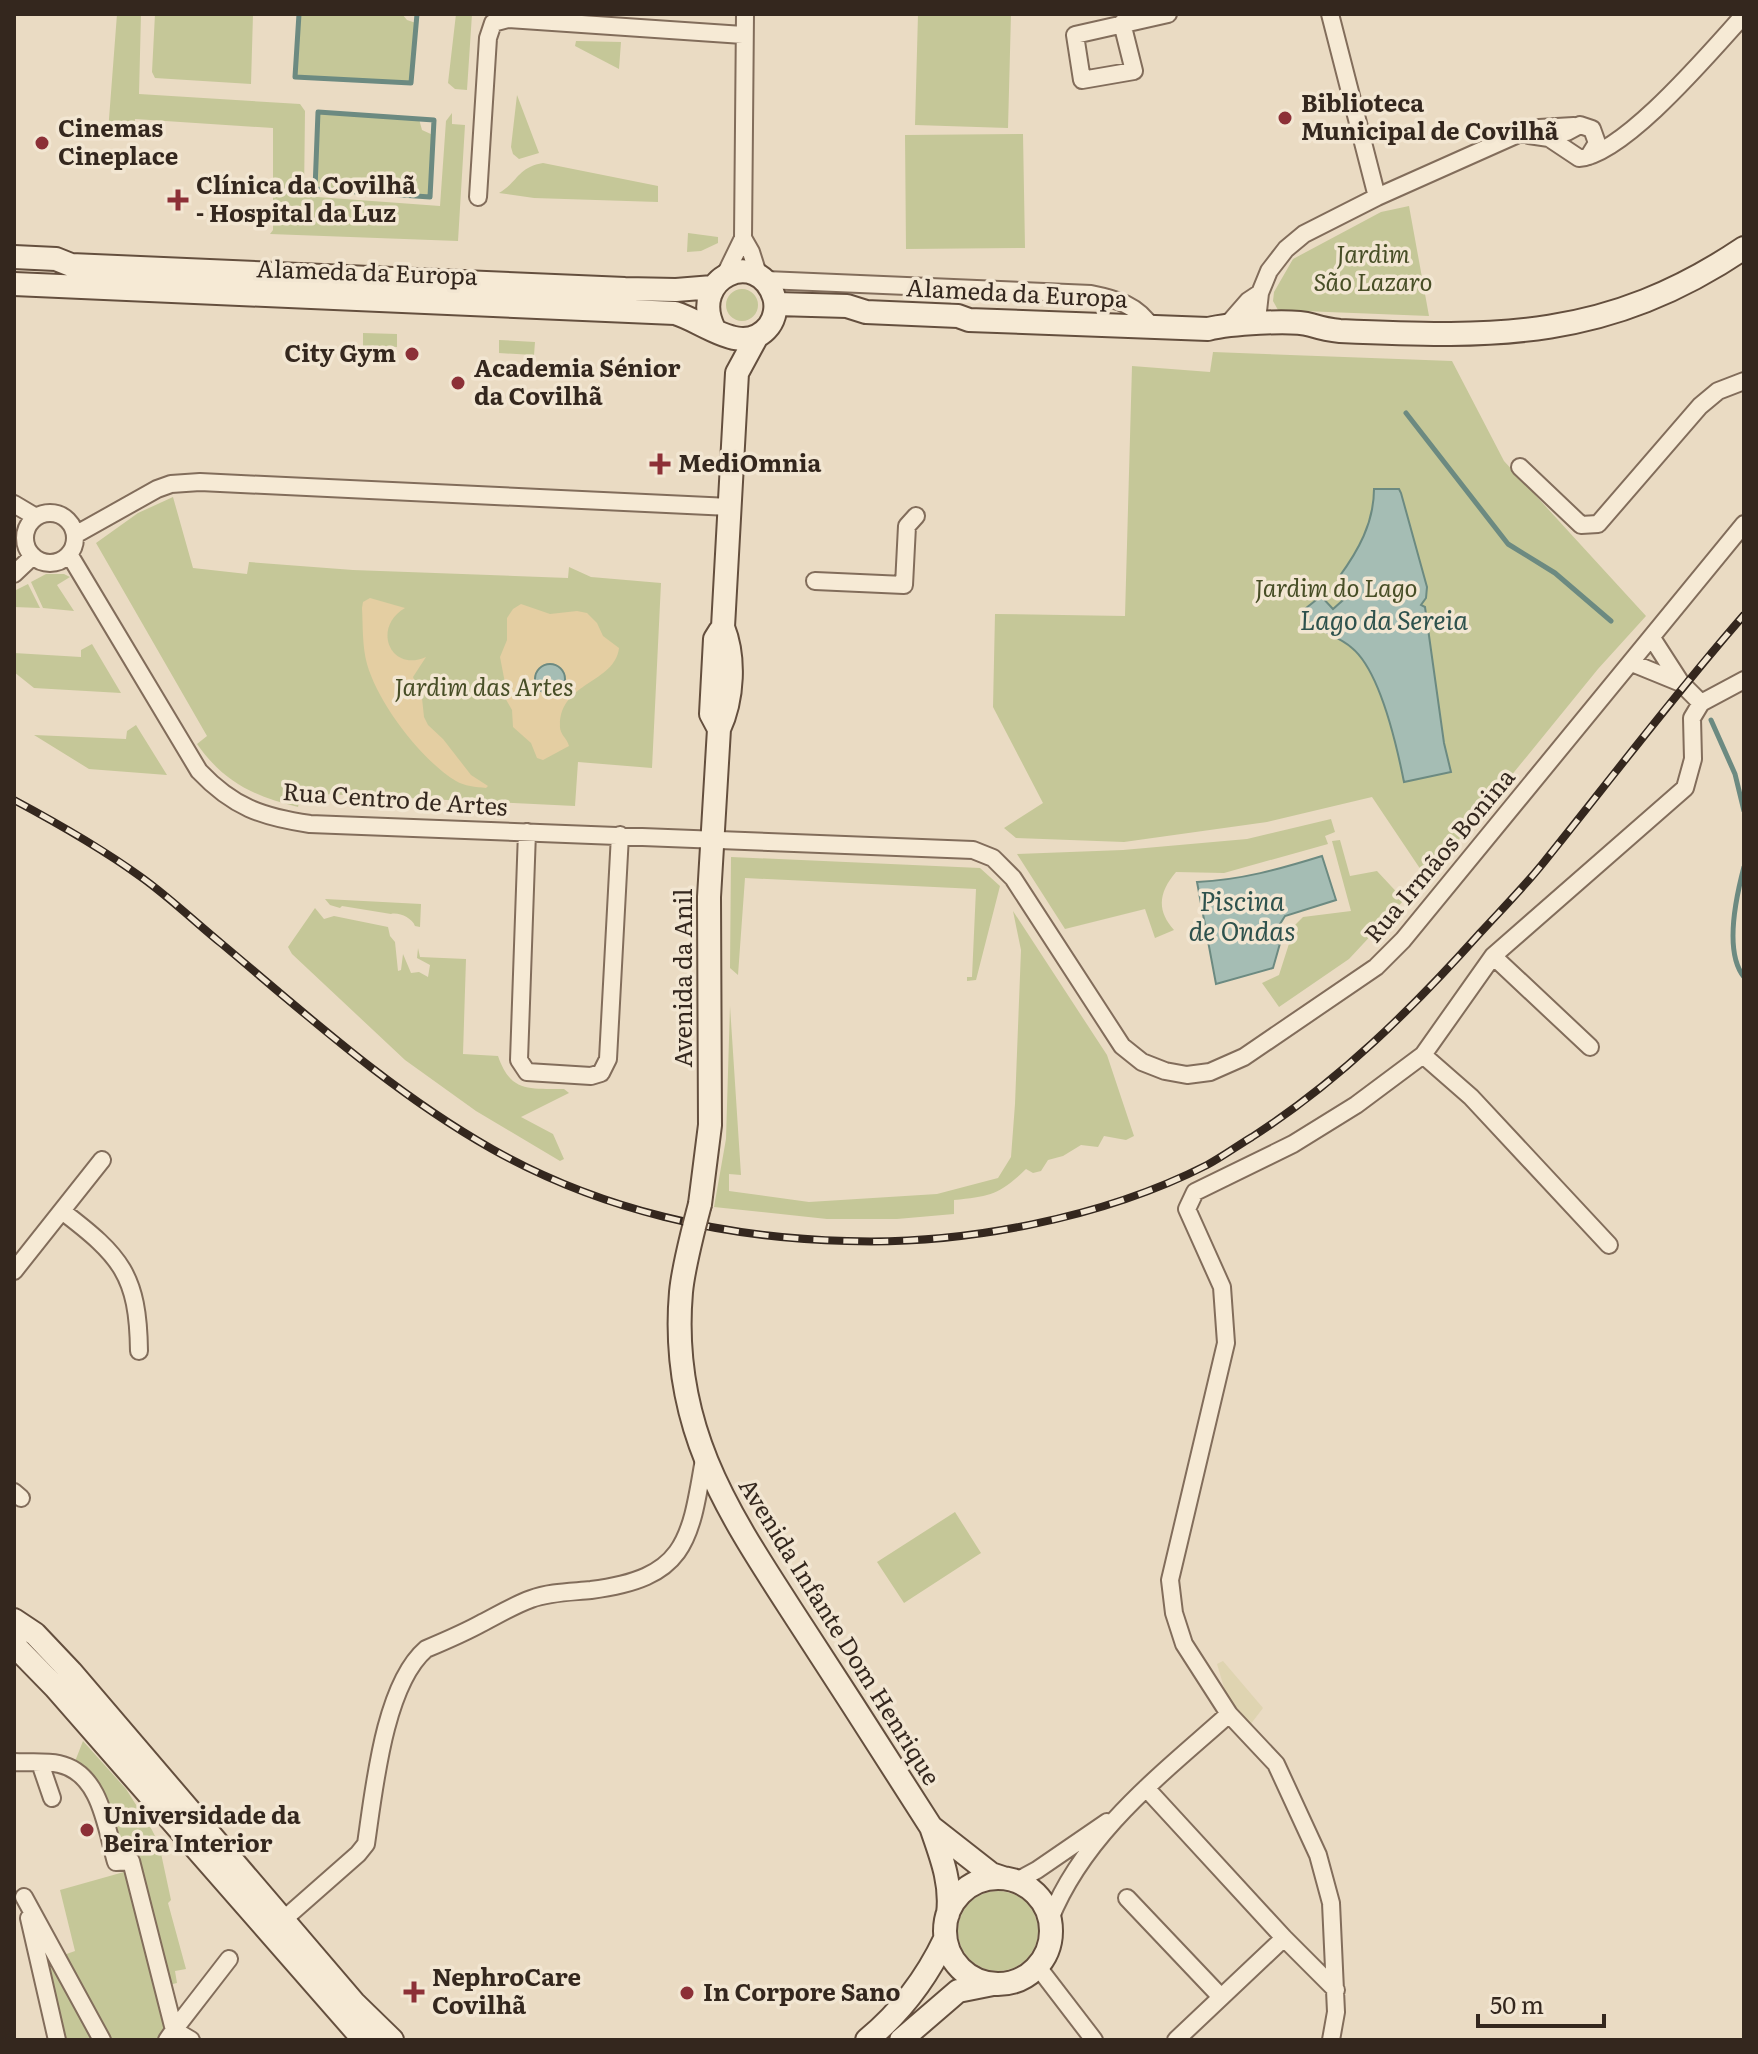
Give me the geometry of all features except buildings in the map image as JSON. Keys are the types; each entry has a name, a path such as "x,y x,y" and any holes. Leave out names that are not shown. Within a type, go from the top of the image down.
{"street":[{"path":"743,238 777,304 773,320 756,338 738,340 719,332 707,304 743,238 745,14"},
{"path":"1131,19 1168,14"},
{"path":"1330,14 1377,197"},
{"path":"1516,135 1549,138 1579,158 1614,144 1639,125 1744,15"},
{"path":"478,197 488,38 493,23 508,19 743,35"},
{"path":"1227,326 1258,311 1260,293 1269,271 1295,241 1377,197 1516,135 1539,128 1586,126 1612,133 1639,125"},
{"path":"1566,149 1564,139 1574,126"},
{"path":"1589,156 1597,143 1592,129"},
{"name":"Alameda da Europa","path":"777,304 847,306 866,312 958,316 969,320 1152,328 1271,323 1311,325 1317,329 1481,335 1555,327 1633,307 1715,267 1744,248"},
{"name":"Alameda da Europa","path":"14,257 56,259 71,265 676,290 719,281"},
{"path":"719,281 737,272 762,277 1091,294 1127,304 1141,313 1152,328"},
{"name":"Alameda da Europa","path":"14,284 675,313 719,332"},
{"path":"1260,293 1264,313 1271,323"},
{"name":"Alameda da Europa","path":"1227,326 1218,338 1311,333 1317,329"},
{"name":"Avenida da Anil","path":"719,332 730,368 737,373"},
{"name":"Avenida da Anil","path":"692,1236 700,1204 710,1125 709,897 719,729 727,713 729,678 730,645 723,627 737,373 756,338"},
{"path":"1520,467 1581,525 1598,524 1700,406 1718,391 1744,381"},
{"path":"75,535 157,489 171,484 200,482 730,507"},
{"path":"14,504 36,517"},
{"path":"49,512 70,523 75,535 69,554 51,563 33,556 25,542 27,526 36,517 49,512"},
{"path":"815,581 904,585 907,526 916,516"},
{"name":"Rua Irmãos Bonina","path":"712,839 973,850 993,858 1013,878 1122,1046 1142,1062 1165,1071 1187,1075 1210,1072 1244,1057 1376,967 1403,940 1744,524"},
{"name":"Rua Centro de Artes","path":"69,554 199,771 228,798 252,811 310,824 712,839"},
{"path":"14,574 33,556"},
{"path":"1652,638 1681,683 1701,703"},
{"path":"1632,663 1681,683"},
{"path":"1331,2040 1336,1990 1331,1903 1318,1855 1276,1764 1229,1714 1184,1644 1174,1613 1170,1580 1226,1343 1222,1287 1187,1209 1195,1192 1293,1144 1356,1105 1423,1055 1493,956 1685,788 1693,759 1692,718 1701,703 1744,680"},
{"path":"527,832 519,1060 527,1072 591,1076 599,1075 605,1069 608,1059 620,835"},
{"path":"1493,956 1590,1047"},
{"path":"1423,1055 1471,1097 1609,1245"},
{"path":"14,1271 102,1160"},
{"path":"62,1211 91,1233 121,1263 134,1294 139,1321 139,1351"},
{"name":"Avenida Infante Dom Henrique","path":"692,1236 681,1290 681,1355 691,1417 704,1459 736,1523 931,1827 945,1865 950,1901 945,1939 920,1986 867,2040"},
{"path":"283,1920 366,1844 390,1710 413,1660 426,1649 529,1599 608,1587 659,1571 678,1554 685,1541 704,1459"},
{"path":"14,1620 35,1634 71,1672 354,2003 392,2040"},
{"path":"14,1645 55,1687 364,2040"},
{"path":"948,1914 959,1895 974,1884 986,1880 1010,1880 1037,1870 1118,1814 1229,1714"},
{"path":"17,1762 58,1764 77,1771 89,1783 99,1802 116,1862 131,1861 171,2035"},
{"path":"40,1763 52,1798"},
{"path":"1146,1788 1336,1990"},
{"path":"945,1939 953,1959 964,1972 980,1981 1002,1985 1020,1980 1038,1967 1048,1951 1052,1937 1050,1919 1060,1895 1118,1814"},
{"name":"Avenida Infante Dom Henrique","path":"931,1827 991,1874 1010,1880 1037,1895 1050,1919"},
{"path":"57,2040 24,1897 102,2040"},
{"path":"1127,1898 1221,1997"},
{"path":"1176,2040 1284,1938"},
{"path":"171,2035 229,1959"},
{"path":"1038,1967 1094,2040"},
{"path":"901,2040 958,1991 994,1983"},
{"path":"171,2035 191,2040"}],"shaded area":[{"path":"1223,1661 1263,1708 1250,1725 1228,1701 1217,1664"}],"green space":[{"path":"117,14 141,14 139,94 300,104 305,111 304,196 440,206 446,121 452,113 452,124 465,125 458,241 270,234 273,230 273,128 135,119 133,135 108,132"},
{"path":"155,14 253,14 251,84 155,78 152,72"},
{"path":"299,14 402,14 416,23 411,83 295,77"},
{"path":"456,14 472,14 467,90 455,89 448,83"},
{"path":"918,14 1011,14 1008,128 915,125"},
{"path":"576,41 621,42 619,69 575,46"},
{"path":"517,95 539,153 519,159 511,147"},
{"path":"318,112 419,119 422,130 433,135 430,197 315,189"},
{"path":"1023,134 1025,248 906,249 905,135"},
{"path":"543,163 658,186 658,202 534,198 499,193 523,171"},
{"name":"Jardim São Lazaro","path":"1409,206 1429,316 1278,310 1273,301 1274,292 1293,259 1381,212"},
{"path":"688,233 718,237 718,243 701,251 687,252"},
{"path":"742,289 754,293 758,305 754,317 742,321 730,317 726,305 730,293"},
{"path":"363,333 397,334 397,347 363,346"},
{"path":"499,340 535,342 534,355 499,353"},
{"name":"Jardim do Lago","path":"1213,352 1452,361 1504,461 1646,616 1598,669 1427,879 1372,797 1267,822 1124,842 1016,838 1004,828 1043,803 993,707 995,614 1125,616 1132,366 1210,372"},
{"name":"Jardim das Artes","path":"173,497 193,568 247,574 249,562 353,570 568,578 569,567 591,577 661,583 652,768 578,762 575,806 301,793 298,807 241,786 218,768 197,744 207,736 96,543 138,513"},
{"path":"46,574 70,577 57,585 74,611 43,608 31,582"},
{"path":"28,584 40,608 14,607 14,591"},
{"path":"92,644 121,693 34,688 14,672 14,653 81,657 81,650"},
{"path":"136,725 167,775 89,769 34,735 126,739 127,731"},
{"path":"1331,819 1335,832 1325,836 1328,844 1224,873 1176,872 1166,887 1162,901 1164,915 1174,930 1155,938 1145,909 1065,929 1017,854 1123,850 1247,839"},
{"path":"1340,840 1350,876 1377,871 1404,900 1349,959 1279,1007 1262,983 1279,975 1295,925 1303,917 1351,911 1332,841"},
{"path":"731,857 980,868 1000,886 976,980 967,981 967,977 972,977 976,889 745,878 738,975 730,968"},
{"path":"325,899 421,904 420,927 401,915 340,908 330,905"},
{"path":"315,908 324,919 334,916 388,927 395,942 398,971 401,970 403,954 411,973 419,972 428,977 430,965 417,958 418,948 420,957 466,959 463,1054 498,1056 509,1077 516,1083 532,1088 564,1089 569,1093 521,1117 553,1134 564,1159 560,1161 476,1111 405,1060 292,954 288,947"},
{"path":"1013,911 1107,1055 1134,1136 1126,1140 1104,1136 1098,1147 1081,1145 1063,1156 1048,1160 1041,1171 1033,1173 1026,1169 994,1193 954,1200 954,1214 897,1219 827,1219 714,1207 726,1139 730,1006 741,1175 729,1174 729,1191 809,1202 937,1194 998,1178 1011,1157 1015,1104 1021,950"},
{"path":"955,1512 981,1553 904,1603 877,1562"},
{"path":"83,1741 126,1789 159,1844 171,1900 168,1903 186,1969 175,1971 177,1983 164,1986 166,1967 156,1925 139,1886 128,1849 112,1832 74,1764"},
{"path":"131,1870 171,2025 161,2040 108,2040 61,1956 75,1951 60,1890"},
{"path":"998,1891 1013,1894 1026,1903 1035,1916 1038,1931 1035,1946 1026,1959 1013,1968 998,1971 983,1968 970,1959 961,1946 958,1931 961,1916 970,1903 983,1894"},
{"path":"42,1943 99,2040 66,2040"}],"sand":[{"path":"370,598 405,608 389,626 387,637 390,646 403,659 426,657 413,677 422,698 424,717 471,775 488,786 486,788 463,784 443,772 415,745 391,713 365,657 362,608 363,602"},
{"path":"521,604 550,614 587,613 597,623 603,636 619,648 608,669 578,691 562,711 560,728 569,746 543,760 537,758 531,743 513,727 512,710 504,696 500,657 507,640 507,618"}],"water":[{"name":"Lago da Sereia","path":"1374,489 1399,489 1427,587 1426,598 1421,605 1425,607 1444,743 1451,772 1404,782 1386,710 1362,659 1346,643 1311,624 1300,613 1321,596 1333,609 1351,593 1339,577 1364,536"},
{"path":"550,664 556,665 564,673 564,685 556,693 550,694 544,693 536,685 535,679 536,673 544,665"},
{"name":"Piscina de Ondas","path":"1322,856 1336,900 1285,916 1280,924 1281,940 1273,968 1216,984 1197,882 1260,873"}],"waterway":[{"path":"299,14 295,77 411,83 417,14"},
{"path":"318,112 434,120 430,197 315,189 318,112"},
{"path":"1406,413 1508,544 1555,573 1611,621"},
{"path":"1711,720 1735,774 1744,811"},
{"path":"1744,867 1735,908 1733,939 1734,953 1744,977"}],"railway":[{"path":"14,800 126,866 420,1104 492,1149 533,1170 576,1189 664,1217 755,1234 801,1239 892,1241 985,1233 1078,1213 1166,1184 1218,1159 1315,1092 1401,1016 1521,889 1744,615"}],"place":[{"name":"Biblioteca Municipal de Covilhã","path":"1285,118"},
{"name":"Cinemas Cineplace","path":"42,143"},
{"name":"Clínica da Covilhã - Hospital da Luz","path":"178,200"},
{"name":"City Gym","path":"412,354"},
{"name":"Academia Sénior da Covilhã","path":"458,383"},
{"name":"MediOmnia","path":"660,464"},
{"name":"Universidade da Beira Interior","path":"87,1830"},
{"name":"NephroCare Covilhã","path":"414,1992"},
{"name":"In Corpore Sano","path":"687,1993"}]}
